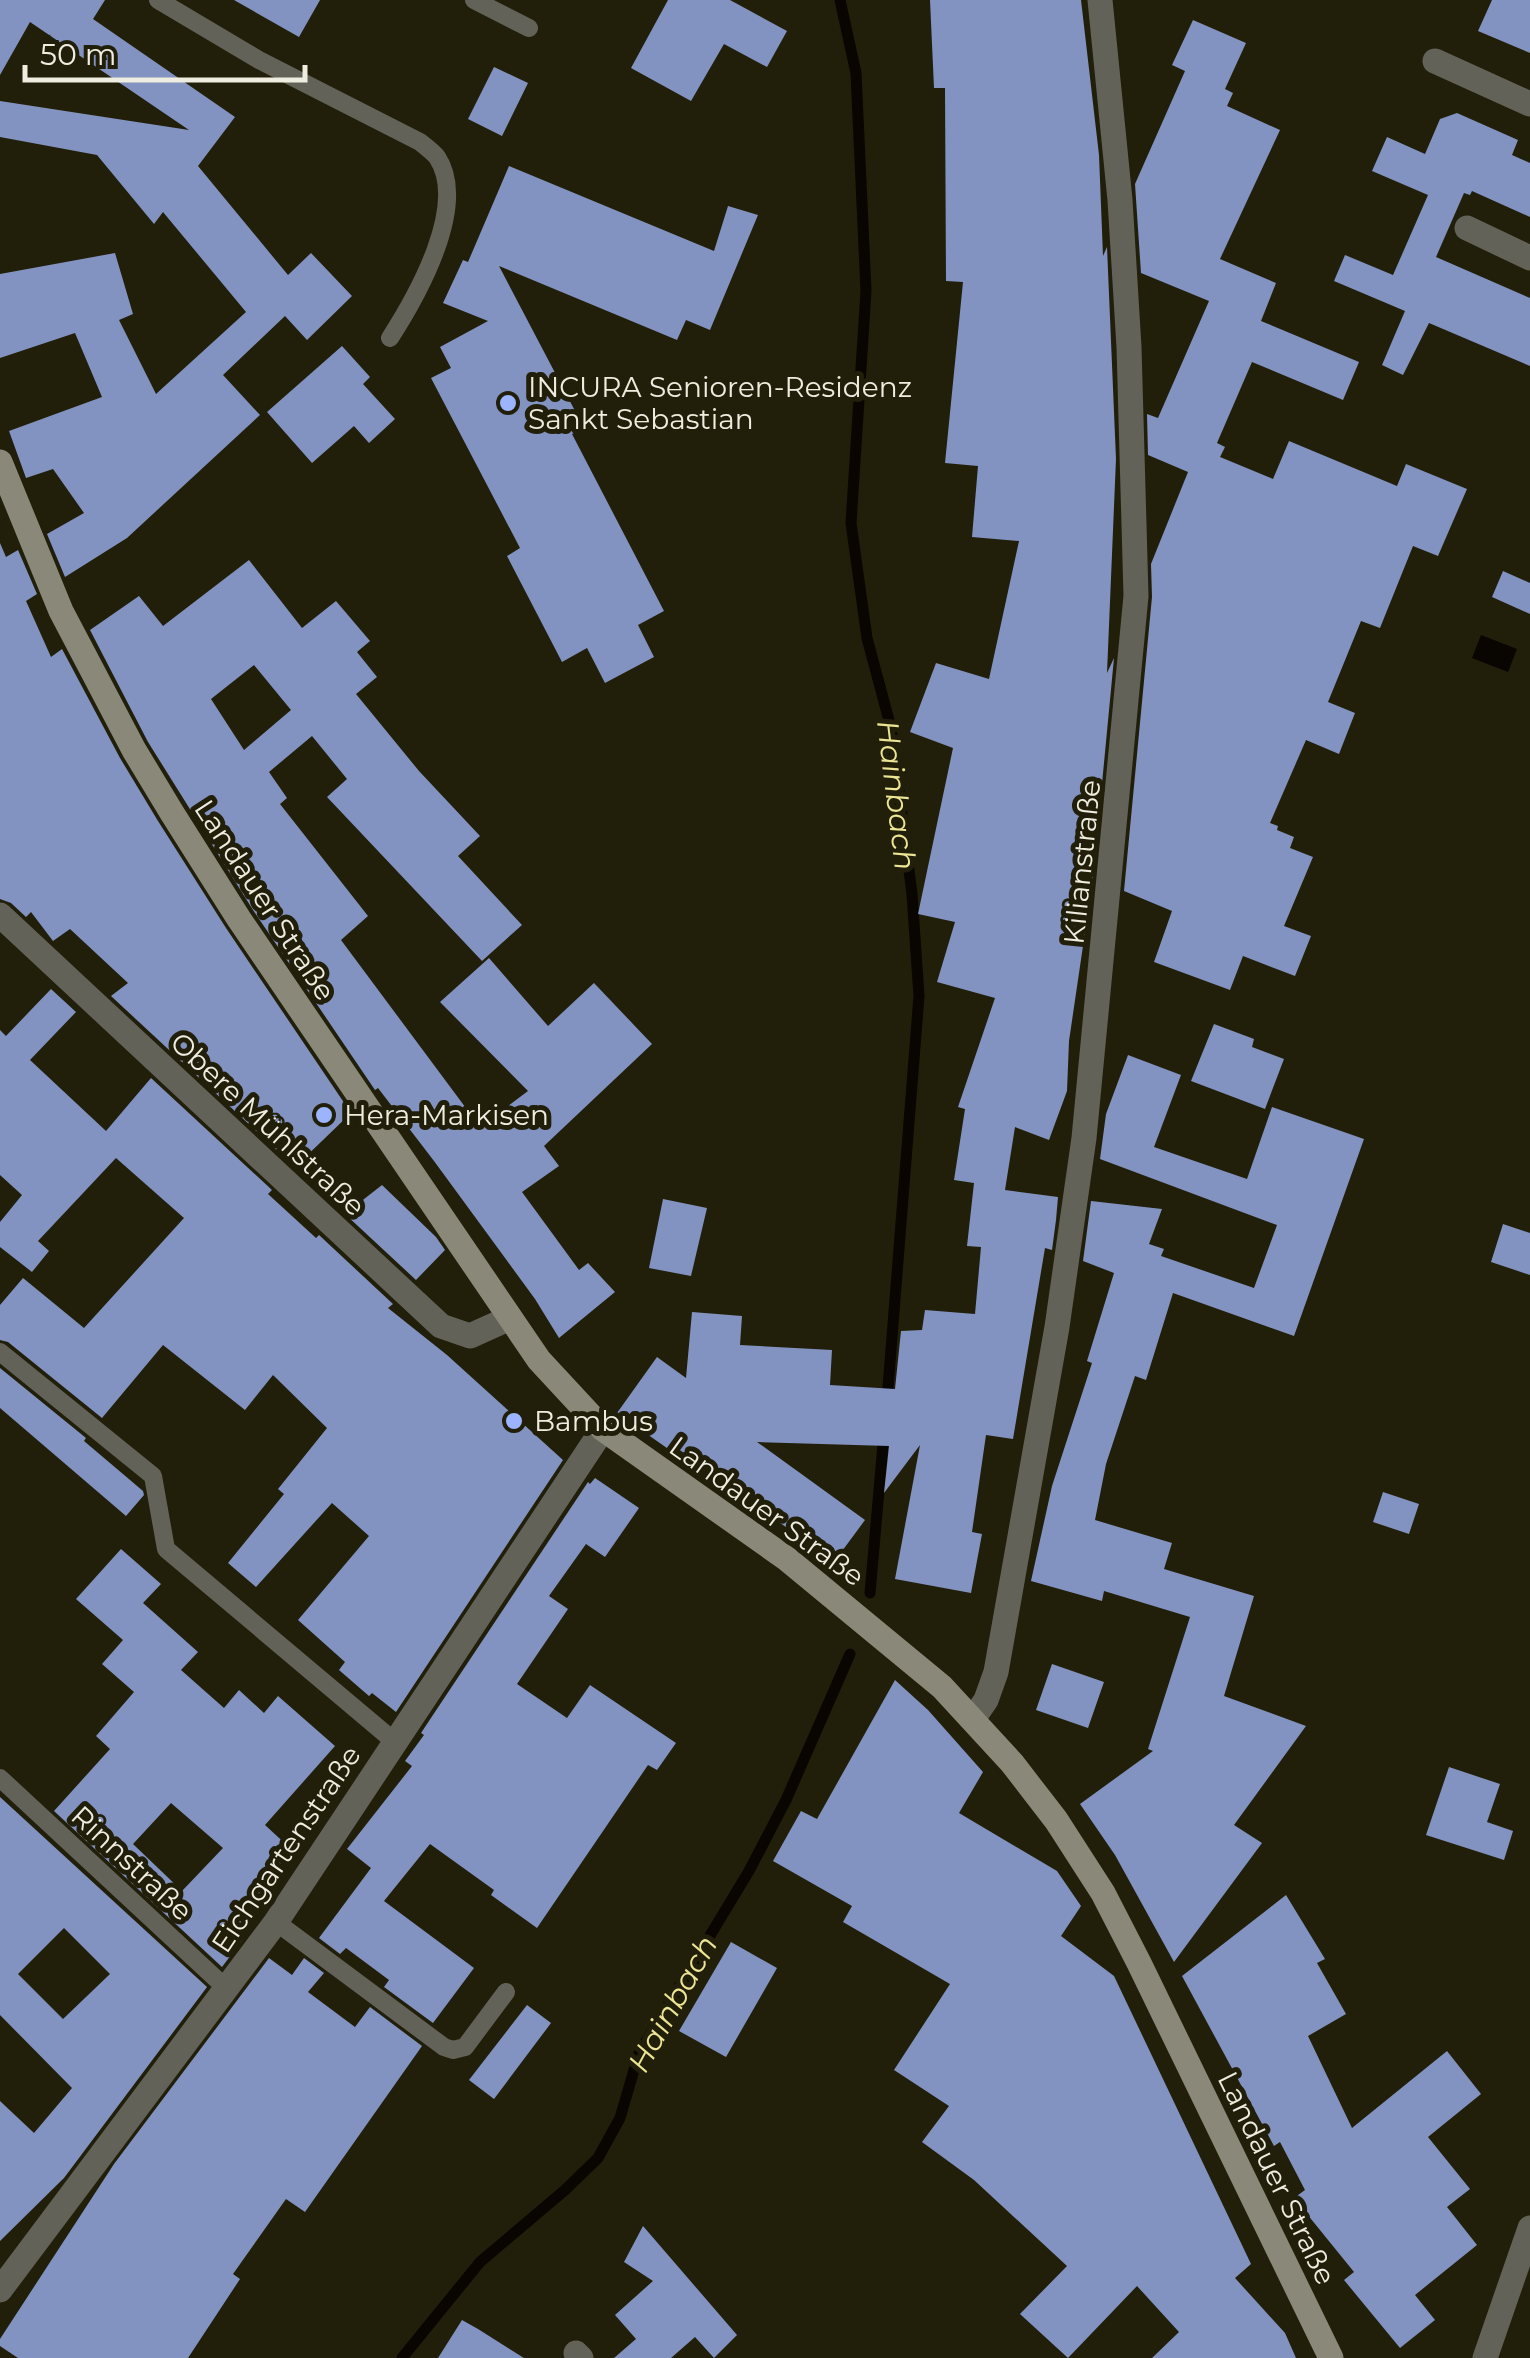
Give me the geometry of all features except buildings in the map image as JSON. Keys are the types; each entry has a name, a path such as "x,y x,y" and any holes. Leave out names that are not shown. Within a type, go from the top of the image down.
{"main road":[{"name":"Landauer Straße","path":"0,462 61,610 134,750 240,919 539,1360 604,1429 844,1604 942,1686 1056,1820 1103,1893 1331,2358"}],"street":[{"name":"Kilianstraße","path":"974,1719 996,1672 1057,1326 1084,1138 1136,596 1130,346 1100,0"},
{"path":"1435,61 1530,104"},
{"path":"1466,228 1530,258"},
{"name":"Obere Mühlstraße","path":"0,915 433,1319 455,1333 470,1336 510,1318"},
{"name":"Eichgartenstraße","path":"0,2290 276,1922 604,1429"},
{"path":"1486,2358 1530,2228"}],"lane":[{"path":"158,0 259,60 420,142 436,156 448,196 444,228 408,310 390,338"},
{"path":"474,0 529,28"},
{"path":"0,1352 154,1476 166,1550 395,1742"},
{"name":"Rinnstraße","path":"0,1778 227,1989"},
{"path":"276,1922 453,2050 465,2047 506,1992"}],"shaded area":[{"path":"1481,635 1517,649 1508,672 1472,658"}],"waterway":[{"name":"Hainbach","path":"840,0 856,73 866,291 851,523 867,638 891,728 912,894 919,996 887,1400"},
{"name":"Hainbach","path":"870,1593 884,1433"},
{"name":"Hainbach","path":"402,2358 480,2262 598,2158 620,2118 639,2053 749,1871 786,1800 850,1654"}],"place":[{"name":"INCURA Senioren-Residenz Sankt Sebastian","path":"508,403"},
{"name":"Hera-Markisen","path":"324,1115"},
{"name":"Bambus","path":"514,1421"}]}
